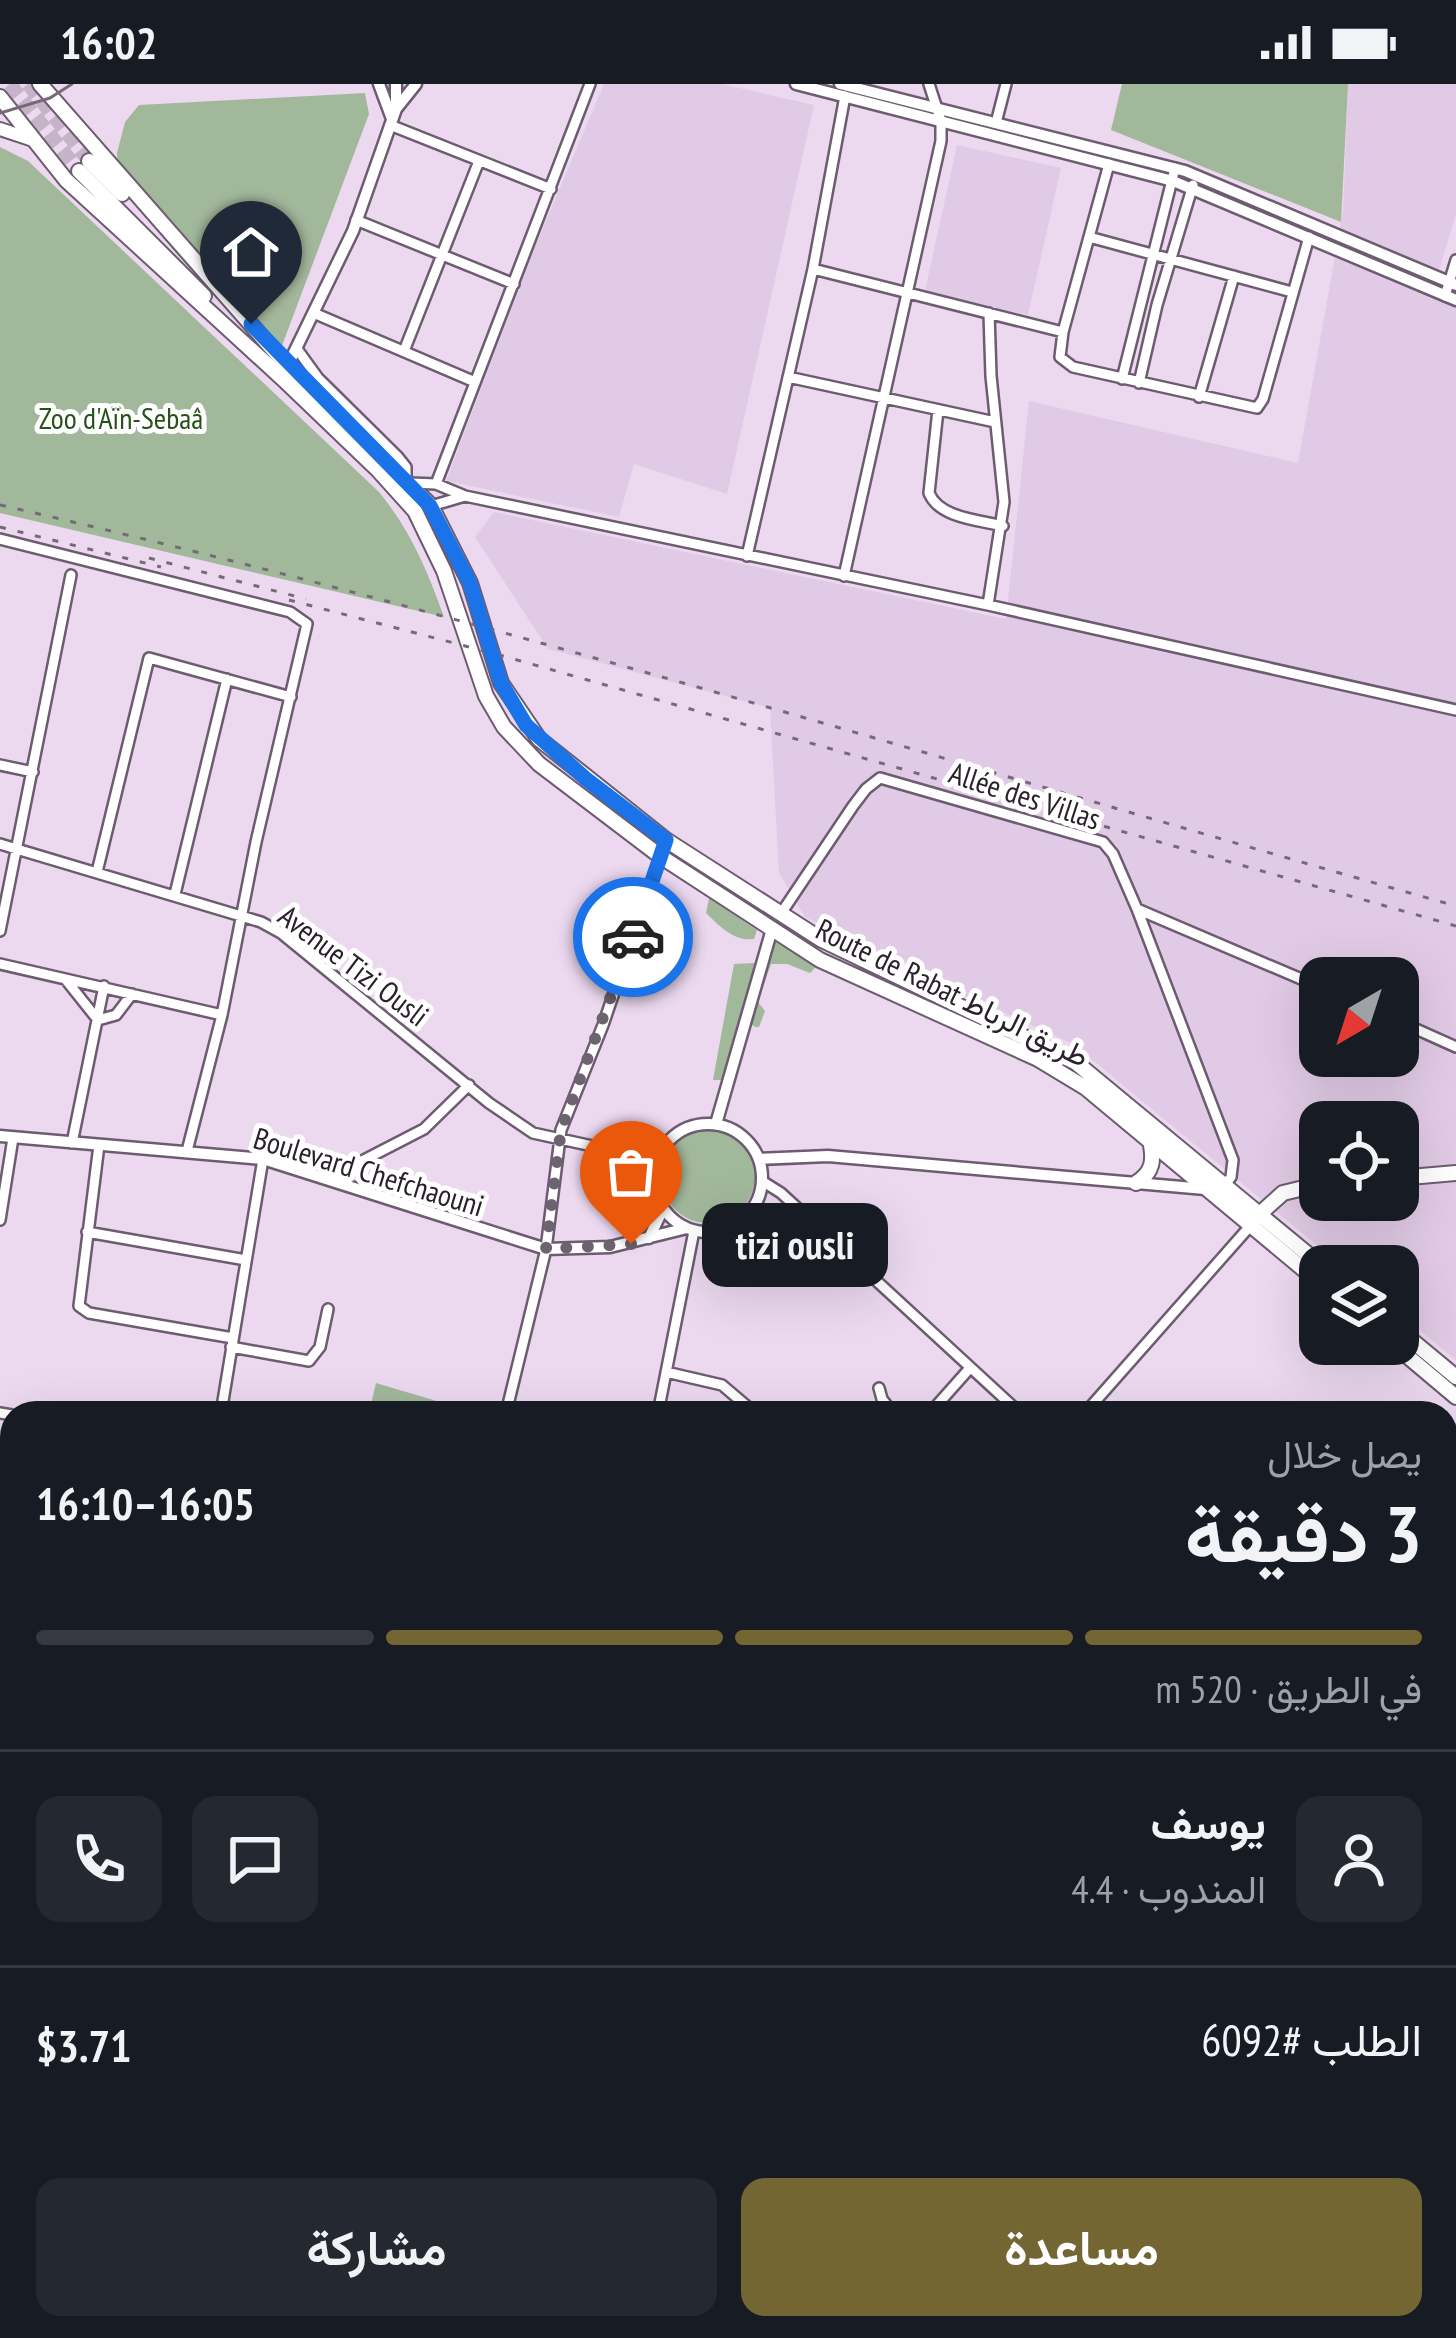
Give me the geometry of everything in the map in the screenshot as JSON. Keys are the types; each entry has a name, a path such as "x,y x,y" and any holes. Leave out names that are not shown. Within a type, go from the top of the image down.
{"main road":[{"name":"Route de Rabat طريق الرباط","path":"43,87 275,353 285,372 415,511 444,571 480,683 514,739 552,775 660,856 847,974 1068,1076 1218,1187"},
{"path":"0,97 33,140"},
{"name":"Route de Rabat طريق الرباط","path":"0,129 33,140 116,229 409,481 430,506 470,583 495,668 519,714 573,768 666,840 850,956 1074,1061 1299,1263"},
{"path":"275,353 84,166 285,372"},
{"path":"1136,1184 1153,1162 1150,1140"},
{"path":"1419,1176 1456,1173"},
{"path":"1254,1219 1283,1193 1299,1189"},
{"name":"Route de Rabat طريق الرباط","path":"1254,1219 1299,1250"},
{"path":"1419,1346 1456,1377"},
{"path":"1418,1365 1456,1397"}],"street":[{"path":"379,84 392,118 479,161 551,189"},
{"path":"285,372 356,220 392,118 395,84"},
{"path":"392,118 416,84"},
{"path":"436,484 590,84"},
{"path":"796,84 845,88 935,106 1195,181 1453,283"},
{"path":"844,577 941,141 941,121 929,84"},
{"path":"996,123 1006,84"},
{"path":"845,88 941,121 1109,164 1174,175"},
{"path":"747,556 813,269 845,88"},
{"path":"404,351 479,161"},
{"path":"1109,164 1063,332 1060,354 1065,363 1249,409 1260,406 1309,237"},
{"path":"1122,379 1174,175"},
{"path":"1195,181 1450,298 1456,260"},
{"path":"1139,383 1195,181"},
{"path":"356,220 514,284"},
{"path":"1089,237 1292,292"},
{"path":"813,269 1063,332"},
{"path":"1199,397 1234,276"},
{"path":"316,314 475,382"},
{"path":"988,605 1003,526 989,314"},
{"path":"297,349 318,378 398,457 409,481 1428,700 1456,710"},
{"path":"788,376 995,422"},
{"path":"938,410 932,502 948,512 1003,526"},
{"path":"430,506 465,496"},
{"path":"0,539 299,615 308,628 222,1015 187,1150"},
{"path":"0,931 71,575"},
{"path":"97,872 149,658 291,698"},
{"path":"175,895 227,680"},
{"path":"0,765 33,772"},
{"name":"Allée des Villas","path":"780,915 853,806 880,778 1096,838 1113,854 1137,909 1233,1160 1231,1177 1218,1187"},
{"path":"509,1401 546,1249 559,1142 666,840"},
{"name":"Avenue Tizi Ousli","path":"0,844 241,914 281,933 532,1133 656,1160"},
{"path":"1137,909 1299,978"},
{"path":"716,1124 772,929"},
{"path":"0,964 222,1015"},
{"path":"64,978 98,1019"},
{"path":"72,1143 104,986"},
{"path":"98,1019 116,1015 132,994"},
{"path":"1419,1030 1456,1047"},
{"path":"329,1178 424,1129 469,1085"},
{"path":"716,1124 734,1130 759,1159 759,1197 740,1222 710,1232 691,1229 663,1209 654,1185 656,1160 663,1147 686,1128 716,1124"},
{"path":"0,1220 7,1137"},
{"name":"Boulevard Chefchaouni","path":"7,1137 263,1159 546,1249 610,1247 691,1229"},
{"path":"99,1145 77,1297 83,1310 309,1361 320,1347 328,1310"},
{"path":"759,1159 828,1156 1218,1187"},
{"path":"223,1401 263,1159"},
{"path":"762,1181 793,1204 1007,1401"},
{"path":"650,1238 663,1209"},
{"path":"1095,1401 1254,1219"},
{"path":"660,1401 691,1229"},
{"path":"87,1232 246,1260"},
{"path":"941,1401 970,1368"},
{"path":"666,1372 722,1385 741,1401"},
{"path":"879,1388 883,1401"}],"shaded area":[{"path":"604,84 722,84 814,105 727,494 634,464 619,517 446,481 533,251"},
{"path":"1348,84 1456,84 1456,214 1431,297 1456,308 1456,1360 1419,1329 1419,1245 1317,1245 1073,1044 897,965 805,917 779,873 770,708 548,649 475,537 494,512 1006,619 1029,401 1298,463 1343,212"},
{"path":"957,145 1061,168 1028,315 925,291"}],"green space":[{"path":"1122,84 1348,84 1341,222 1111,130"},
{"path":"365,93 369,114 280,351 190,269 118,185 117,153 125,122 139,105"},
{"name":"Zoo d'Aïn-Sebaâ","path":"0,147 28,161 379,492 417,552 444,617 0,513"},
{"path":"709,898 757,930 754,939 734,936 716,923 706,913"},
{"path":"773,938 818,965 810,973 771,964 758,1002 765,1011 755,1027 749,1022"},
{"path":"755,963 726,1080 713,1080 734,964"},
{"path":"708,1129 726,1132 741,1143 752,1158 752,1194 741,1209 726,1220 708,1223 690,1220 675,1209 664,1194 661,1176 664,1158 675,1143 690,1132"},
{"path":"376,1383 437,1401 372,1401"}],"tunnel":[{"path":"10,84 79,171"},
{"path":"28,84 89,161"}],"tram line":[{"path":"0,113 50,98 72,84"}],"railway":[{"path":"0,505 549,645 1456,906"},
{"path":"0,527 161,567"},
{"path":"149,558 306,599"},
{"path":"289,600 496,654 1456,926"}],"way so far":[{"path":"631,1244 546,1249 561,1130 633,937"}],"place":[{"name":"tizi ousli","path":"631,1244"}],"route":[{"path":"251,324 430,506 470,583 501,683 526,725 586,779 666,840 633,937"}]}
